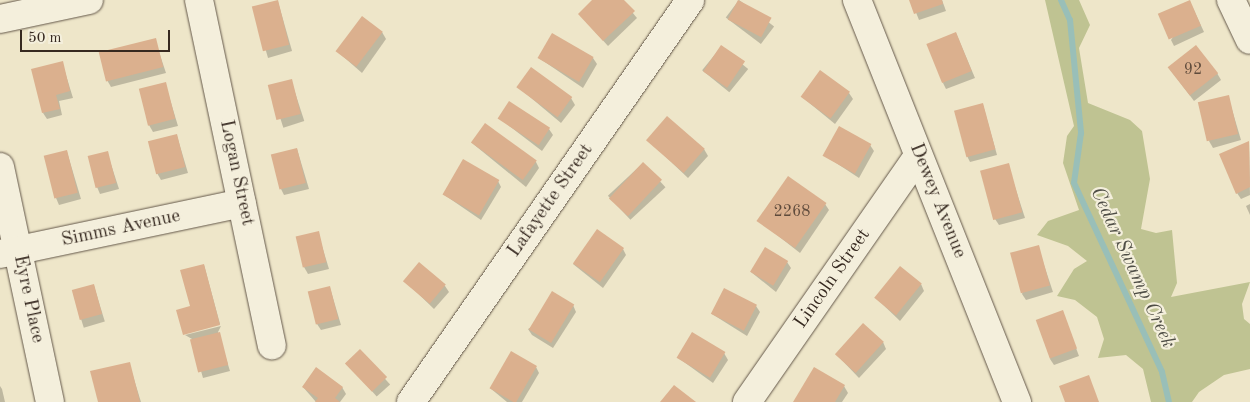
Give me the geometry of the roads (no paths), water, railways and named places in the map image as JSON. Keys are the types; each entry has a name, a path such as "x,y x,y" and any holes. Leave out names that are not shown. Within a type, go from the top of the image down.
{"street":[{"path":"0,19 89,0"},
{"name":"Logan Street","path":"199,0 272,345"},
{"name":"Lafayette Street","path":"411,402 690,0"},
{"name":"Dewey Avenue","path":"857,0 1017,402"},
{"path":"1232,0 1250,40"},
{"name":"Lincoln Street","path":"747,402 918,156"},
{"name":"Eyre Place","path":"0,167 9,252 50,402"},
{"name":"Simms Avenue","path":"9,252 242,203"}],"waterway":[{"name":"Cedar Swamp Creek","path":"1061,0 1070,20 1081,133 1074,183 1162,372 1169,402"}]}
